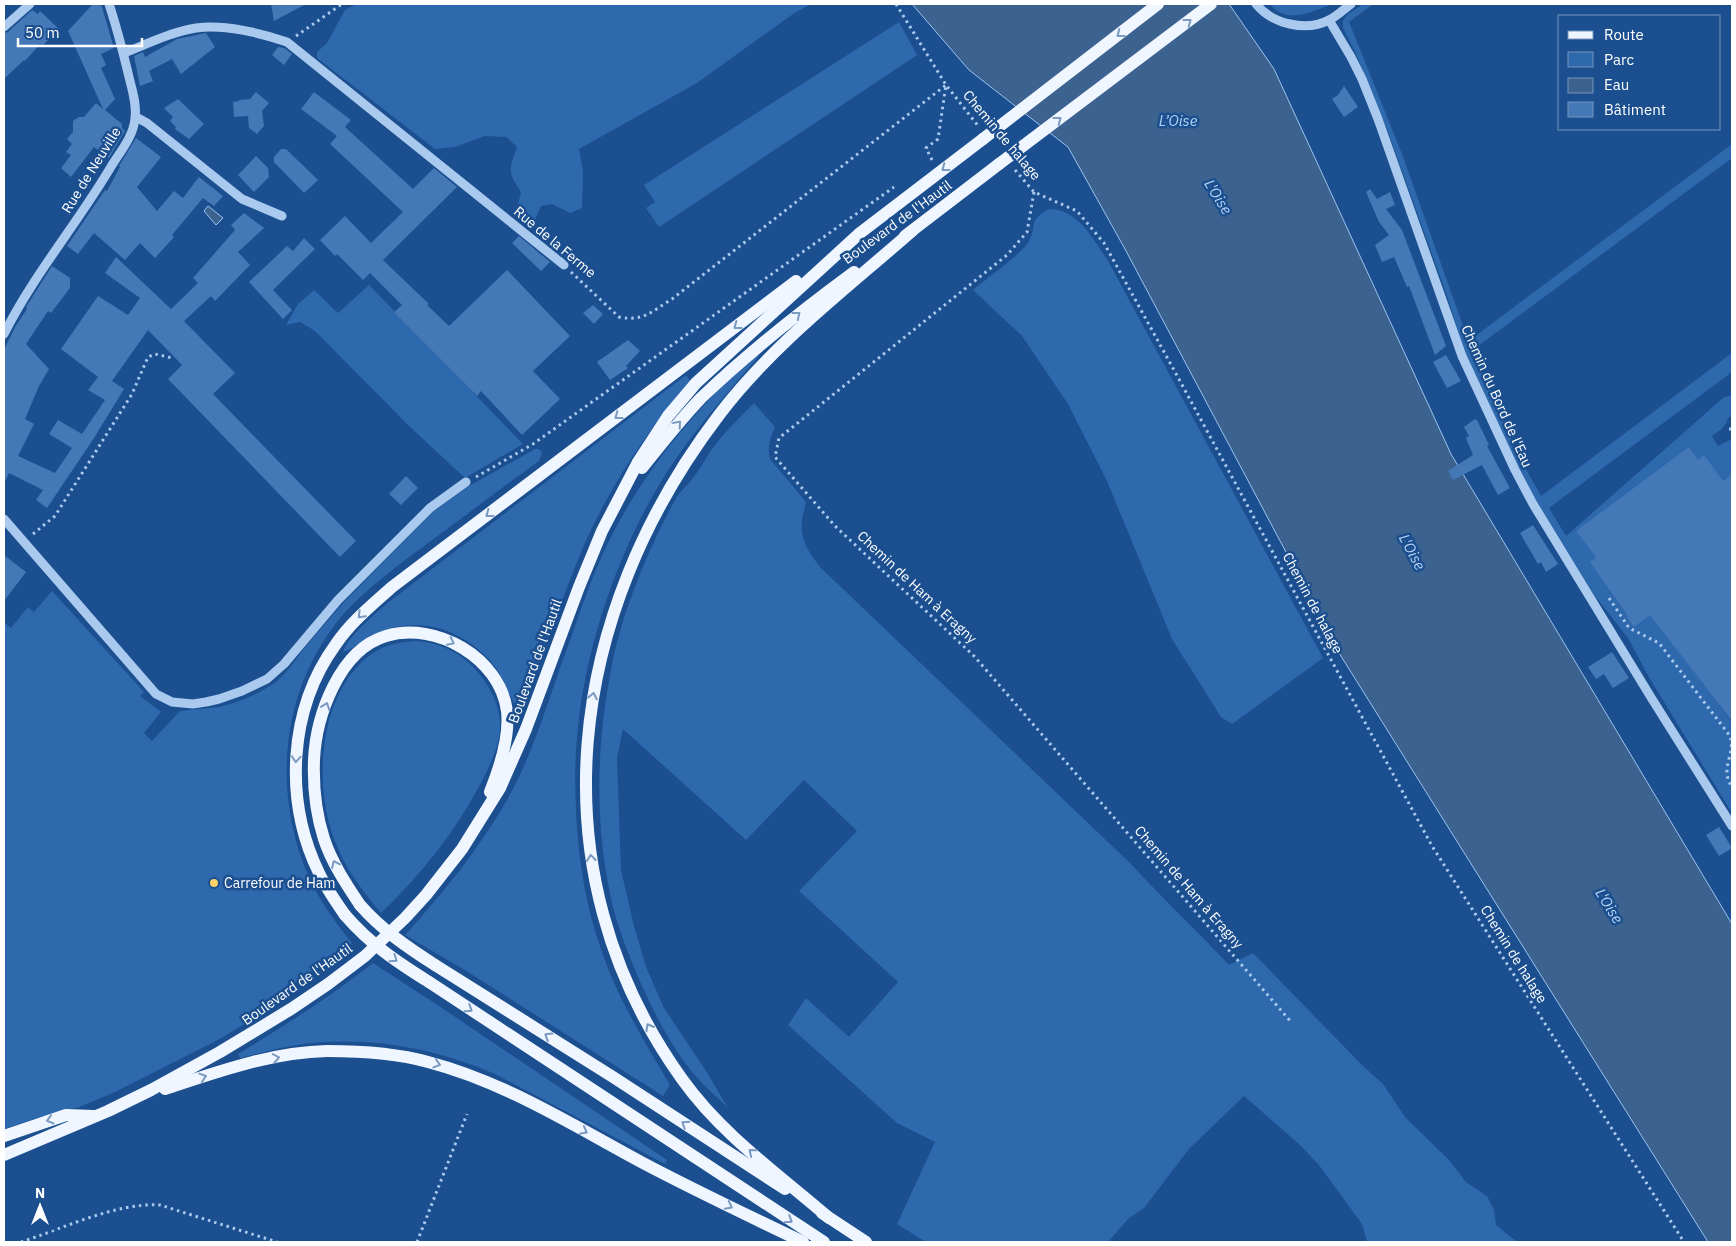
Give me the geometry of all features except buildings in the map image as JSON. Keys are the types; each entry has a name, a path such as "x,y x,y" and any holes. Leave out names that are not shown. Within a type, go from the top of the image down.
{"main road":[{"name":"Boulevard de l'Hautil","path":"4,1155 98,1116 190,1070 291,1009 348,970 381,941 426,895 476,829 509,768 526,730 591,557 624,489 652,438 684,397 738,344 860,233 983,135 1158,4"},
{"name":"Boulevard de l'Hautil","path":"624,489 694,406 732,369 798,313 912,231 1212,4"},
{"path":"829,1218 728,1132 701,1104 663,1051 632,997 605,925 592,868 585,798 588,734 598,671 621,592 647,530 680,471 720,413 779,348 912,231"},
{"path":"824,1242 381,951 366,938 345,915 326,887 313,859 303,828 296,784 296,752 298,733 304,710 318,672 336,644 367,609 392,587 860,233"},
{"path":"476,829 494,782 507,731 507,708 499,687 477,658 449,640 429,634 408,632 385,636 375,641 355,656 333,688 322,715 314,758 317,806 325,840 339,872 360,905 371,918 393,937 435,965 613,1077 866,1242"},
{"path":"124,1104 228,1069 277,1057 325,1051 360,1052 426,1061 478,1078 510,1092 648,1166 803,1242"},
{"path":"4,1136 66,1116 98,1116"}],"street":[{"path":"4,27 30,4"},
{"name":"Rue de Neuville","path":"4,334 37,277 103,180 132,131 136,117 136,108 124,53 109,4"},
{"path":"1256,4 1267,14 1290,24 1314,25 1329,20 1351,4"},
{"name":"Chemin du Bord de l'Eau","path":"1329,20 1362,79 1378,118 1462,356 1515,470 1533,504 1732,826"},
{"name":"Rue de la Ferme","path":"124,53 179,32 197,28 235,30 269,36 287,42 564,265"},
{"path":"136,117 147,123 242,200 282,216"},
{"path":"4,519 156,694 172,702 193,704 219,699 242,691 260,683 274,673 338,600 430,508 466,482"}],"path":[{"path":"287,42 342,4"},
{"name":"Chemin de halage","path":"896,4 946,85 983,135"},
{"path":"924,165 932,160 926,148 938,139 946,85"},
{"name":"Rue de la Ferme","path":"564,265 619,317 641,318 672,299 946,85"},
{"name":"Chemin de halage","path":"1015,169 1034,192 1077,211 1104,243 1432,846 1684,1242"},
{"path":"466,482 533,444 900,182"},
{"name":"Chemin de Ham à Eragny","path":"1034,192 1027,232 1006,255 779,438 775,457 836,526 974,656 1292,1024"},
{"path":"22,541 42,528 55,516 132,394 148,357 155,354 172,358"},
{"path":"1609,598 1629,628 1659,643 1730,736 1732,745 1726,775 1732,787"},
{"path":"417,1242 467,1114"},
{"path":"21,1242 100,1215 149,1204 160,1205 277,1242"}],"green space":[{"path":"357,4 811,4 793,14 697,83 579,149 583,172 582,208 570,213 552,204 541,206 535,220 523,220 516,213 521,192 511,175 512,161 517,147 506,137 485,136 455,147 435,149 317,58 317,52 327,43 345,10"},
{"path":"1270,4 1332,4 1308,13 1291,15 1276,10"},
{"path":"1363,4 1373,4 1349,22 1402,154 1467,337 1474,337 1732,144 1732,158 1478,346 1475,354 1519,457 1541,496 1732,353 1732,372 1549,508 1566,536 1723,398 1732,395 1732,415 1728,418 1722,429 1712,436 1718,446 1732,439 1732,684 1714,698 1732,722 1732,813 1650,679 1628,638 1595,596 1532,495 1511,456 1464,349 1446,293 1387,129 1356,54 1343,28 1343,21 1347,15"},
{"path":"899,22 917,55 659,227 646,208 655,202 644,185"},
{"path":"1049,209 1059,210 1076,219 1090,234 1107,259 1323,658 1232,724 1221,717 1172,639 1107,481 1068,404 1022,336 973,290 1022,250 1030,238 1035,221 1042,213"},
{"path":"369,285 523,444 465,478 409,426 315,331 300,322 286,325 298,304 314,290 338,313"},
{"path":"756,354 759,356 692,437 671,466 637,526 622,558 598,626 589,660 578,728 575,778 577,828 582,874 588,904 607,967 632,1018 670,1085 663,1096 468,972 405,935 447,887 472,853 496,818 517,781 534,741 593,578 622,516 655,465 692,418"},
{"path":"686,375 690,381 645,438 619,478 585,543 524,702 514,703 499,672 481,651 455,634 440,629 410,625 394,627 379,632 343,652 356,632 390,601"},
{"path":"754,403 775,427 770,443 770,459 806,502 802,519 804,541 821,568 1131,864 1229,965 1253,953 1362,1065 1383,1084 1405,1117 1448,1159 1466,1182 1487,1196 1494,1210 1496,1225 1517,1242 1365,1242 1367,1241 1362,1224 1319,1165 1300,1145 1244,1096 1189,1149 1144,1208 1129,1218 1108,1242 926,1242 897,1224 935,1142 897,1123 788,1025 806,998 849,1037 898,982 799,891 857,831 804,780 746,840 623,729 617,758 621,870 634,926 646,967 664,1008 728,1108 696,1077 665,1032 653,1010 630,958 613,907 607,877 600,816 600,755 612,665 637,580 675,500 695,476 712,449"},
{"path":"535,449 539,449 542,453 539,461 402,562 350,607 327,635 310,666 297,699 290,733 287,768 289,804 295,839 307,873 316,891 352,943 267,1003 257,1017 216,1041 113,1093 79,1107 4,1129 4,622 11,628 28,607 34,612 52,591 144,692 140,696 161,712 144,733 152,741 180,711 219,707 234,703 256,694 275,683 344,602 433,512 469,486"},
{"path":"416,641 435,644 453,651 475,669 485,681 498,709 500,722 499,738 492,761 460,819 410,884 381,913 351,873 337,846 329,823 324,798 323,770 325,743 330,716 340,691 354,670 373,653 383,647"},
{"path":"373,963 667,1160 665,1164 497,1075 426,1051 378,1043 328,1042 295,1045 240,1058 238,1054 307,1011"}],"water":[{"name":"L’Oise","path":"912,4 1229,4 1274,69 1451,454 1732,924 1732,1242 1708,1242 1334,645 1125,249 1068,147 969,70"},
{"path":"208,206 223,218 216,225 204,211"}],"place":[{"name":"Carrefour de Ham","path":"214,883"}],"water label":[{"name":"L'Oise","path":"1218,197"},
{"name":"L'Oise","path":"1412,552"},
{"name":"L'Oise","path":"1609,906"}]}
